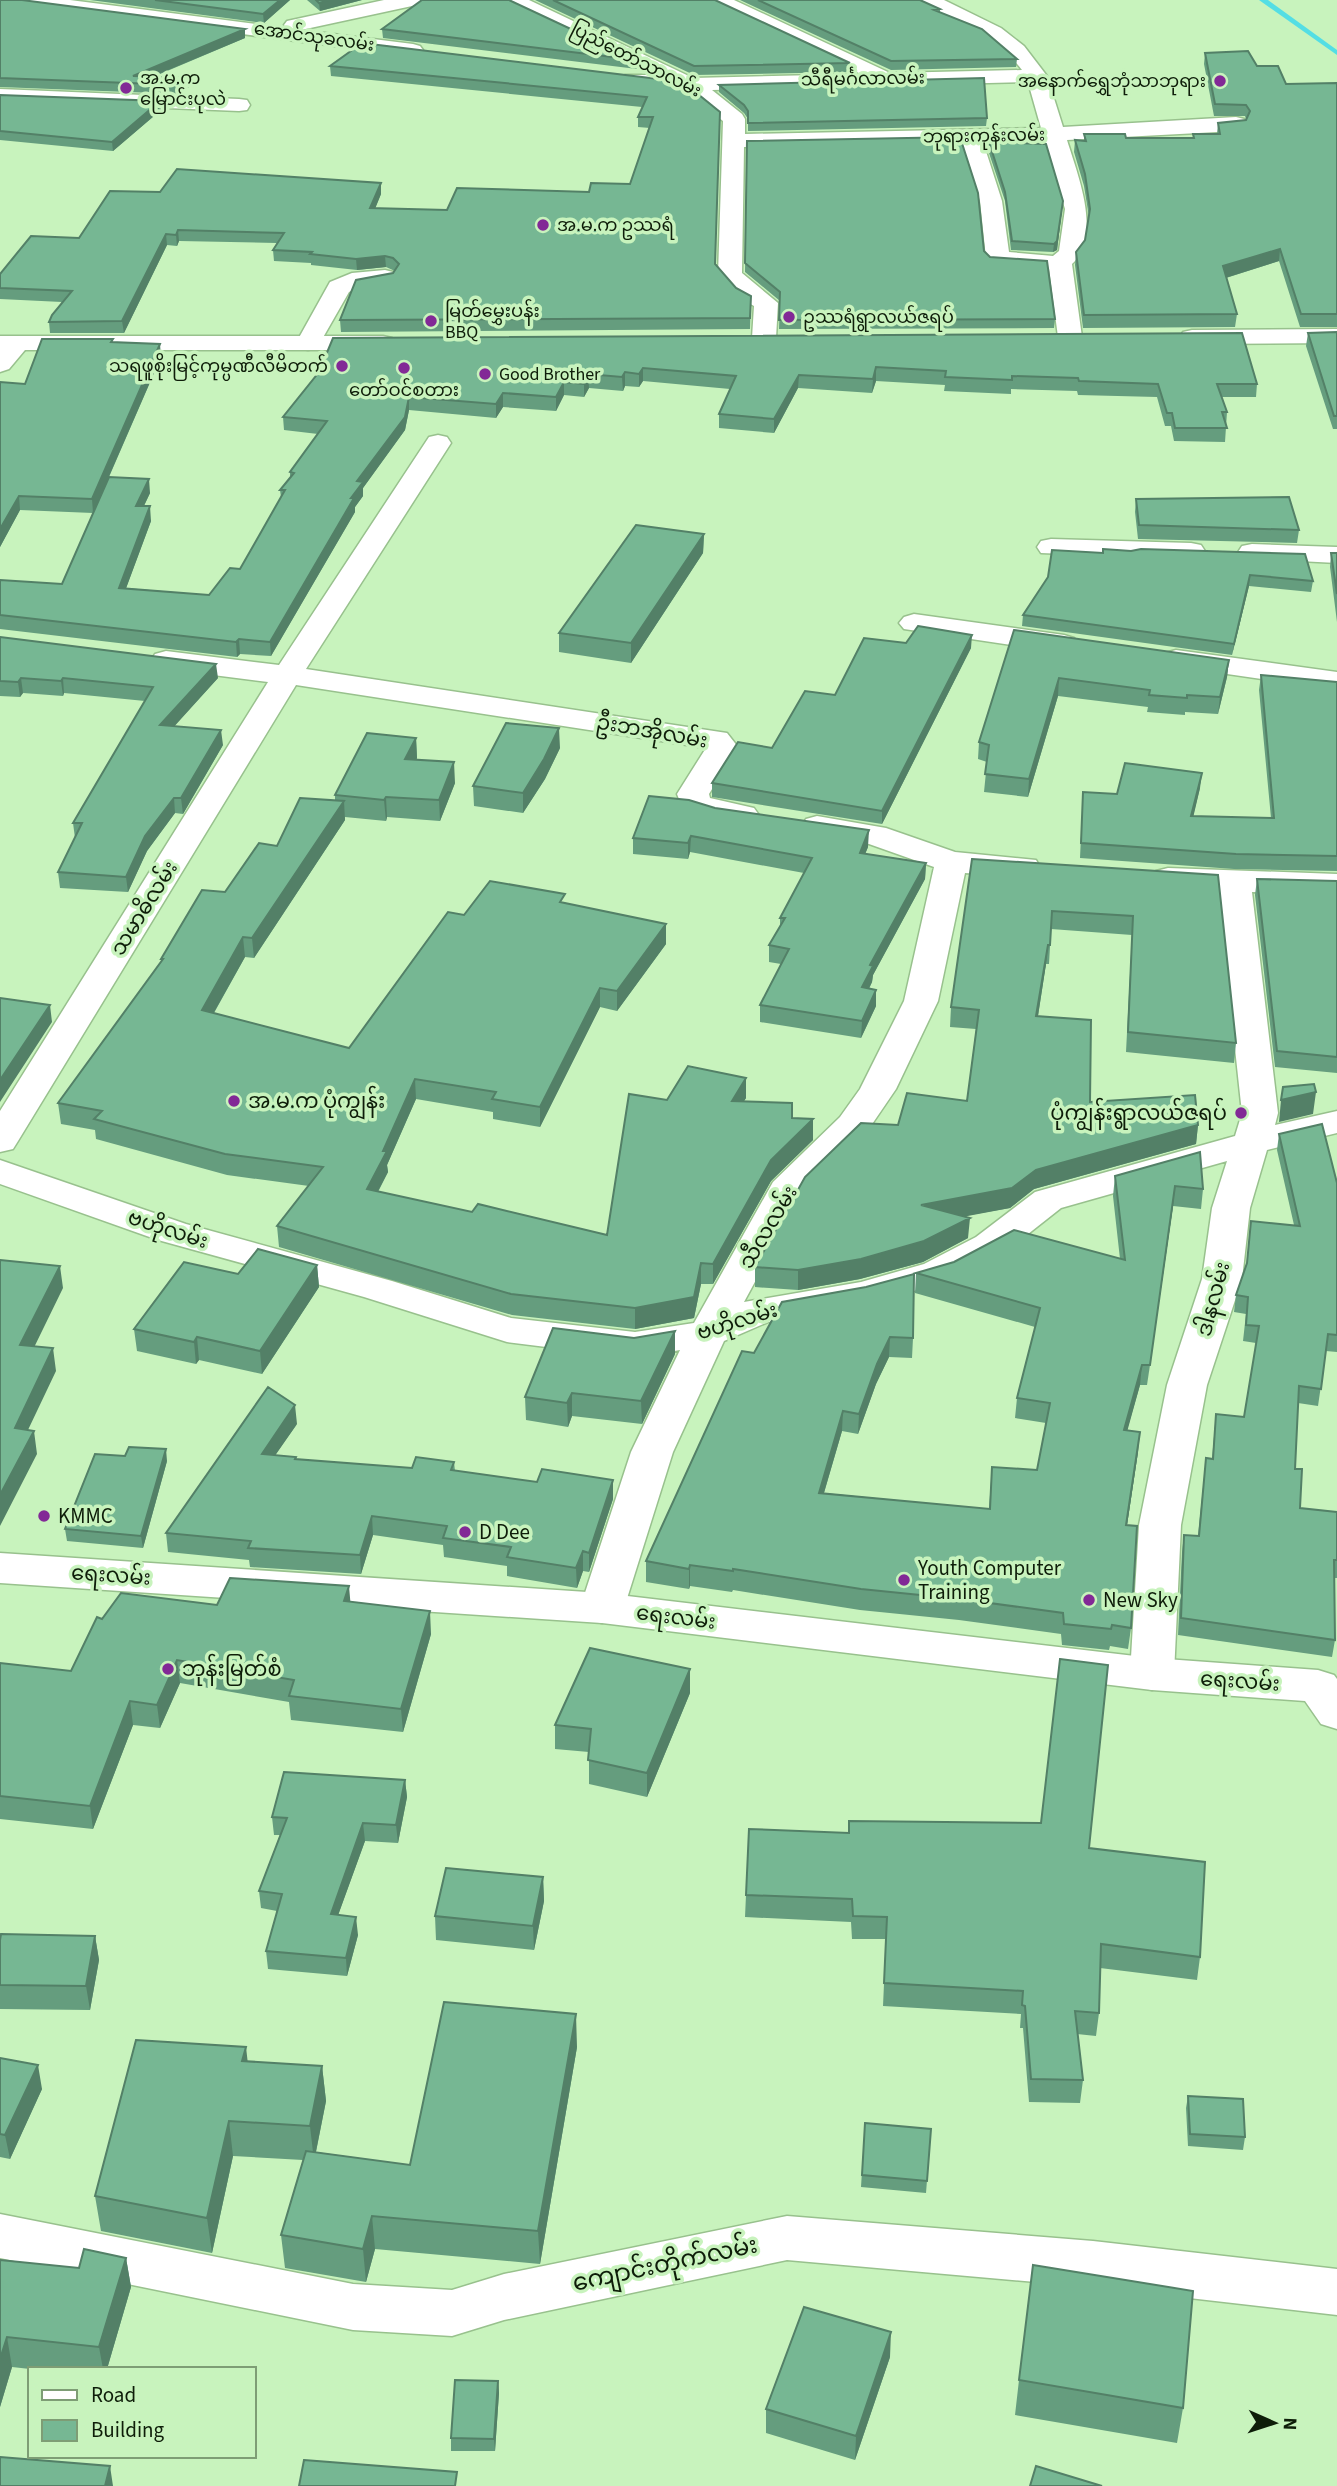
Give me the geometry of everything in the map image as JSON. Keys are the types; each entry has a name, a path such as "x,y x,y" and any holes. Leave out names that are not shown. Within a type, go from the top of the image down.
{"street":[{"name":"အောင်သုခလမ်း","path":"23,0 427,52"},
{"path":"95,8 129,0"},
{"path":"266,31 412,0"},
{"name":"ပြည်တော်သာလမ်း","path":"513,0 690,84 734,119 733,141"},
{"path":"718,0 888,78"},
{"path":"935,4 970,0"},
{"path":"935,4 994,33 1017,50 1037,76 1076,209 1070,253 1059,262 998,258 991,201 970,136"},
{"name":"သီရီမင်္ဂလာလမ်း","path":"690,84 1037,76"},
{"path":"614,77 690,84"},
{"path":"0,95 239,105"},
{"name":"ဘုရားကုန်းလမ်း","path":"733,141 1054,134 1236,124"},
{"path":"733,141 730,275 747,292 766,303 753,338 792,338"},
{"path":"1059,262 1070,337"},
{"path":"309,344 339,287 352,280 385,277"},
{"path":"1164,337 1337,336"},
{"path":"1042,337 1097,337"},
{"path":"0,364 9,344 404,342"},
{"name":"သမာဓိလမ်း","path":"0,1141 287,675 438,443"},
{"path":"1051,547 1337,555"},
{"path":"914,623 1091,648"},
{"path":"1145,655 1337,681"},
{"path":"136,656 287,675"},
{"name":"ဦးဘအိုလမ်း","path":"287,675 716,740 722,747 693,794 695,805 715,811 876,835 951,862 1059,870"},
{"name":"သီလလမ်း","path":"602,1608 652,1452 708,1333 786,1190 853,1125 878,1089 921,1001 951,862"},
{"path":"1140,876 1234,882 1337,884"},
{"name":"ဒါနလမ်း","path":"1152,1674 1160,1525 1187,1385 1222,1279 1231,1208 1260,1114 1234,882"},
{"name":"ဗဟိုလမ်း","path":"0,1171 172,1232 378,1289 507,1330 635,1345 708,1333 758,1311 864,1293 937,1272 990,1245 1048,1200 1337,1122"},
{"name":"ရေးလမ်း","path":"0,1568 602,1608 1331,1695"},
{"name":"ကျောင်းတိုက်လမ်း","path":"0,2236 353,2307 452,2313 504,2297 787,2238 1093,2264 1337,2292"}],"building":[{"path":"0,0 22,0 245,29 133,76 188,78 180,85 0,78"},
{"path":"155,0 280,0 263,14"},
{"path":"422,0 509,0 637,60 382,29"},
{"path":"553,0 715,0 850,63 694,66"},
{"path":"758,0 920,0 940,9 934,10 982,29 1017,59 891,61"},
{"path":"362,43 683,82 720,112 715,264 736,288 751,296 750,318 340,320 356,280 393,273 399,264 393,258 385,256 356,259 310,254 312,252 273,250 284,233 178,230 176,235 166,234 122,321 49,322 72,291 0,288 0,274 31,236 79,238 110,191 160,192 177,169 381,183 370,208 447,210 457,188 589,192 591,183 630,184 653,117 638,117 647,97 330,66"},
{"path":"1248,51 1257,66 1278,66 1286,84 1337,83 1337,314 1301,314 1280,249 1223,266 1237,314 1084,315 1076,252 1085,240 1090,209 1085,174 1075,140 1086,141 1084,134 1125,134 1126,138 1194,138 1193,134 1220,134 1218,123 1246,120 1250,111 1246,105 1215,104 1205,53"},
{"path":"984,78 987,118 748,123 748,111 744,105 719,85"},
{"path":"0,95 160,101 112,142 0,131"},
{"path":"960,137 978,193 984,251 990,257 1047,261 1055,319 779,320 780,292 745,263 747,141"},
{"path":"989,142 1046,144 1063,201 1057,241 1054,244 1012,241 1005,192"},
{"path":"1337,332 1337,416 1334,416 1308,333"},
{"path":"1242,333 1257,384 1217,384 1227,412 1222,412 1227,428 1175,428 1172,413 1167,413 1158,384 1079,381 1078,378 1012,376 1012,380 945,377 946,371 876,367 873,379 799,375 774,419 719,414 736,376 643,368 639,374 625,372 622,377 588,374 584,384 564,382 556,397 503,393 496,404 409,397 405,417 357,481 363,482 351,498 354,498 270,642 239,639 236,642 0,615 0,580 62,584 109,477 149,479 136,506 150,506 119,588 209,595 230,568 240,569 285,490 280,490 294,473 290,472 327,421 283,417 319,372 333,338"},
{"path":"42,339 113,339 111,342 160,344 92,499 19,496 0,529 0,382 25,384"},
{"path":"1289,497 1299,530 1139,525 1136,499"},
{"path":"636,525 704,534 631,643 559,633"},
{"path":"1103,549 1305,554 1313,581 1250,575 1234,644 1023,615 1048,577 1052,550 1103,553"},
{"path":"1331,553 1337,553 1337,594"},
{"path":"918,626 972,635 882,811 712,783 738,742 772,748 805,691 835,695 864,638 906,643"},
{"path":"1014,630 1229,660 1220,697 1149,695 1150,690 1059,678 1029,779 985,774 989,745 979,742"},
{"path":"0,637 216,664 160,725 221,730 181,798 174,798 145,836 126,877 58,872 82,823 73,823 153,687 63,678 61,681 21,678 18,682 0,681"},
{"path":"1261,675 1337,682 1337,856 1236,854 1081,843 1083,792 1117,794 1125,763 1202,773 1191,816 1274,818"},
{"path":"506,723 559,728 523,793 473,786"},
{"path":"367,733 416,738 405,759 454,762 439,800 386,797 384,800 335,795"},
{"path":"649,796 689,800 715,808 869,830 860,853 926,863 870,965 873,966 862,987 876,990 862,1021 760,1005 789,949 769,945 785,918 780,918 812,858 691,836 688,843 633,838"},
{"path":"300,798 344,801 252,938 243,937 202,1010 349,1048 448,912 464,915 490,881 565,894 560,902 666,924 617,991 600,988 540,1107 492,1099 496,1092 415,1079 383,1151 387,1151 367,1189 472,1212 478,1204 607,1235 629,1094 667,1100 688,1066 746,1078 732,1101 792,1103 792,1118 813,1119 771,1160 713,1264 701,1263 694,1297 635,1308 511,1294 277,1226 323,1167 225,1154 94,1119 102,1111 58,1103 163,959 202,890 225,892 259,843 277,846"},
{"path":"972,859 1218,875 1236,1043 1128,1032 1133,916 1052,911 1050,945 1036,1016 1091,1020 1090,1102 1195,1095 1198,1125 1036,1170 1012,1188 921,1205 970,1218 924,1241 861,1259 798,1270 755,1267 805,1177 861,1123 898,1125 907,1093 967,1101 979,1010 951,1007"},
{"path":"1257,879 1337,881 1337,1057 1277,1051"},
{"path":"0,998 50,1005 0,1080"},
{"path":"1314,1084 1316,1092 1281,1100 1283,1087"},
{"path":"1322,1124 1337,1183 1337,1335 1328,1334 1321,1389 1299,1386 1295,1469 1302,1469 1300,1508 1337,1512 1337,1560 1334,1560 1335,1640 1181,1618 1184,1535 1199,1536 1206,1458 1213,1459 1216,1414 1244,1417 1259,1326 1246,1325 1248,1297 1236,1295 1247,1263 1251,1221 1300,1226 1279,1134"},
{"path":"1200,1152 1203,1189 1175,1186 1150,1365 1142,1365 1124,1430 1140,1432 1126,1525 1137,1526 1131,1628 1112,1625 1111,1629 1064,1624 1063,1613 861,1589 733,1569 690,1565 689,1569 646,1561 742,1351 754,1353 782,1302 866,1287 914,1274 913,1338 890,1337 859,1414 843,1411 819,1493 990,1509 992,1467 1037,1470 1050,1403 1017,1398 1040,1308 916,1273 954,1262 1014,1230 1125,1260 1115,1176"},
{"path":"258,1249 317,1265 260,1351 197,1337 194,1342 134,1329 184,1262 238,1274"},
{"path":"0,1260 60,1266 20,1345 53,1348 15,1428 34,1431 0,1495"},
{"path":"553,1328 634,1338 675,1331 641,1401 572,1393 567,1403 525,1397"},
{"path":"268,1387 295,1405 262,1454 412,1468 416,1457 454,1462 451,1470 537,1482 542,1469 613,1480 589,1553 583,1551 576,1568 507,1557 511,1547 443,1538 447,1526 372,1516 360,1555 248,1548 251,1541 166,1533"},
{"path":"129,1447 166,1449 141,1536 65,1529 95,1454 125,1456"},
{"path":"230,1578 349,1586 344,1601 430,1611 401,1709 289,1696 294,1680 177,1660 157,1705 130,1701 90,1806 0,1796 0,1663 71,1671 97,1617 102,1619 121,1593 217,1605"},
{"path":"590,1648 690,1669 647,1773 588,1760 591,1729 555,1725"},
{"path":"1060,1659 1108,1665 1089,1848 1205,1862 1200,1957 1101,1944 1099,2013 1075,2011 1083,2080 1031,2079 1025,2006 1022,2005 1023,1991 884,1983 887,1917 853,1916 852,1899 746,1895 749,1829 849,1833 849,1821 1041,1823"},
{"path":"284,1772 405,1780 396,1825 363,1823 331,1914 356,1917 346,1958 266,1951 282,1894 259,1891 287,1818 272,1817"},
{"path":"446,1868 543,1877 533,1926 435,1916"},
{"path":"1,1934 95,1936 86,1986 0,1985"},
{"path":"444,2002 576,2014 538,2231 372,2216 363,2249 281,2235 306,2151 410,2165"},
{"path":"136,2040 246,2047 242,2061 322,2066 310,2126 229,2121 207,2218 95,2196"},
{"path":"0,2058 38,2065 5,2135 0,2134"},
{"path":"1188,2096 1243,2099 1245,2137 1190,2134"},
{"path":"865,2123 931,2129 927,2181 862,2175"},
{"path":"84,2249 126,2258 99,2347 7,2337 0,2359 0,2260 79,2268"},
{"path":"1033,2265 1193,2291 1183,2408 1019,2380"},
{"path":"804,2307 891,2332 856,2436 766,2409"},
{"path":"455,2380 498,2381 494,2439 451,2438"},
{"path":"0,2457 110,2466 105,2486 0,2486"},
{"path":"304,2460 457,2472 455,2486 299,2486"},
{"path":"1036,2466 1102,2486 1030,2486"}],"waterway":[{"path":"1263,0 1337,53"}],"place":[{"name":"အနောက်ရွှေဘုံသာဘုရား","path":"1220,81"},
{"name":"အ.မ.က မြောင်းပုလဲ","path":"126,88"},
{"name":"အ.မ.က ဥဿရံ","path":"543,225"},
{"name":"ဥဿရံရွာလယ်ဇရပ်","path":"789,317"},
{"name":"မြတ်မွှေးပန်း BBQ","path":"431,321"},
{"name":"သရဖူစိုးမြင့်ကုမ္ပဏီလီမိတက်","path":"342,366"},
{"name":"တော်ဝင်စတား","path":"404,368"},
{"name":"Good Brother","path":"485,374"},
{"name":"အ.မ.က ပုံကျွန်း","path":"234,1101"},
{"name":"ပုံကျွန်းရွာလယ်ဇရပ်","path":"1241,1113"},
{"name":"KMMC","path":"44,1516"},
{"name":"D Dee","path":"465,1532"},
{"name":"Youth Computer Training","path":"904,1580"},
{"name":"New Sky","path":"1089,1600"},
{"name":"ဘုန်းမြတ်စံ","path":"168,1669"}]}
